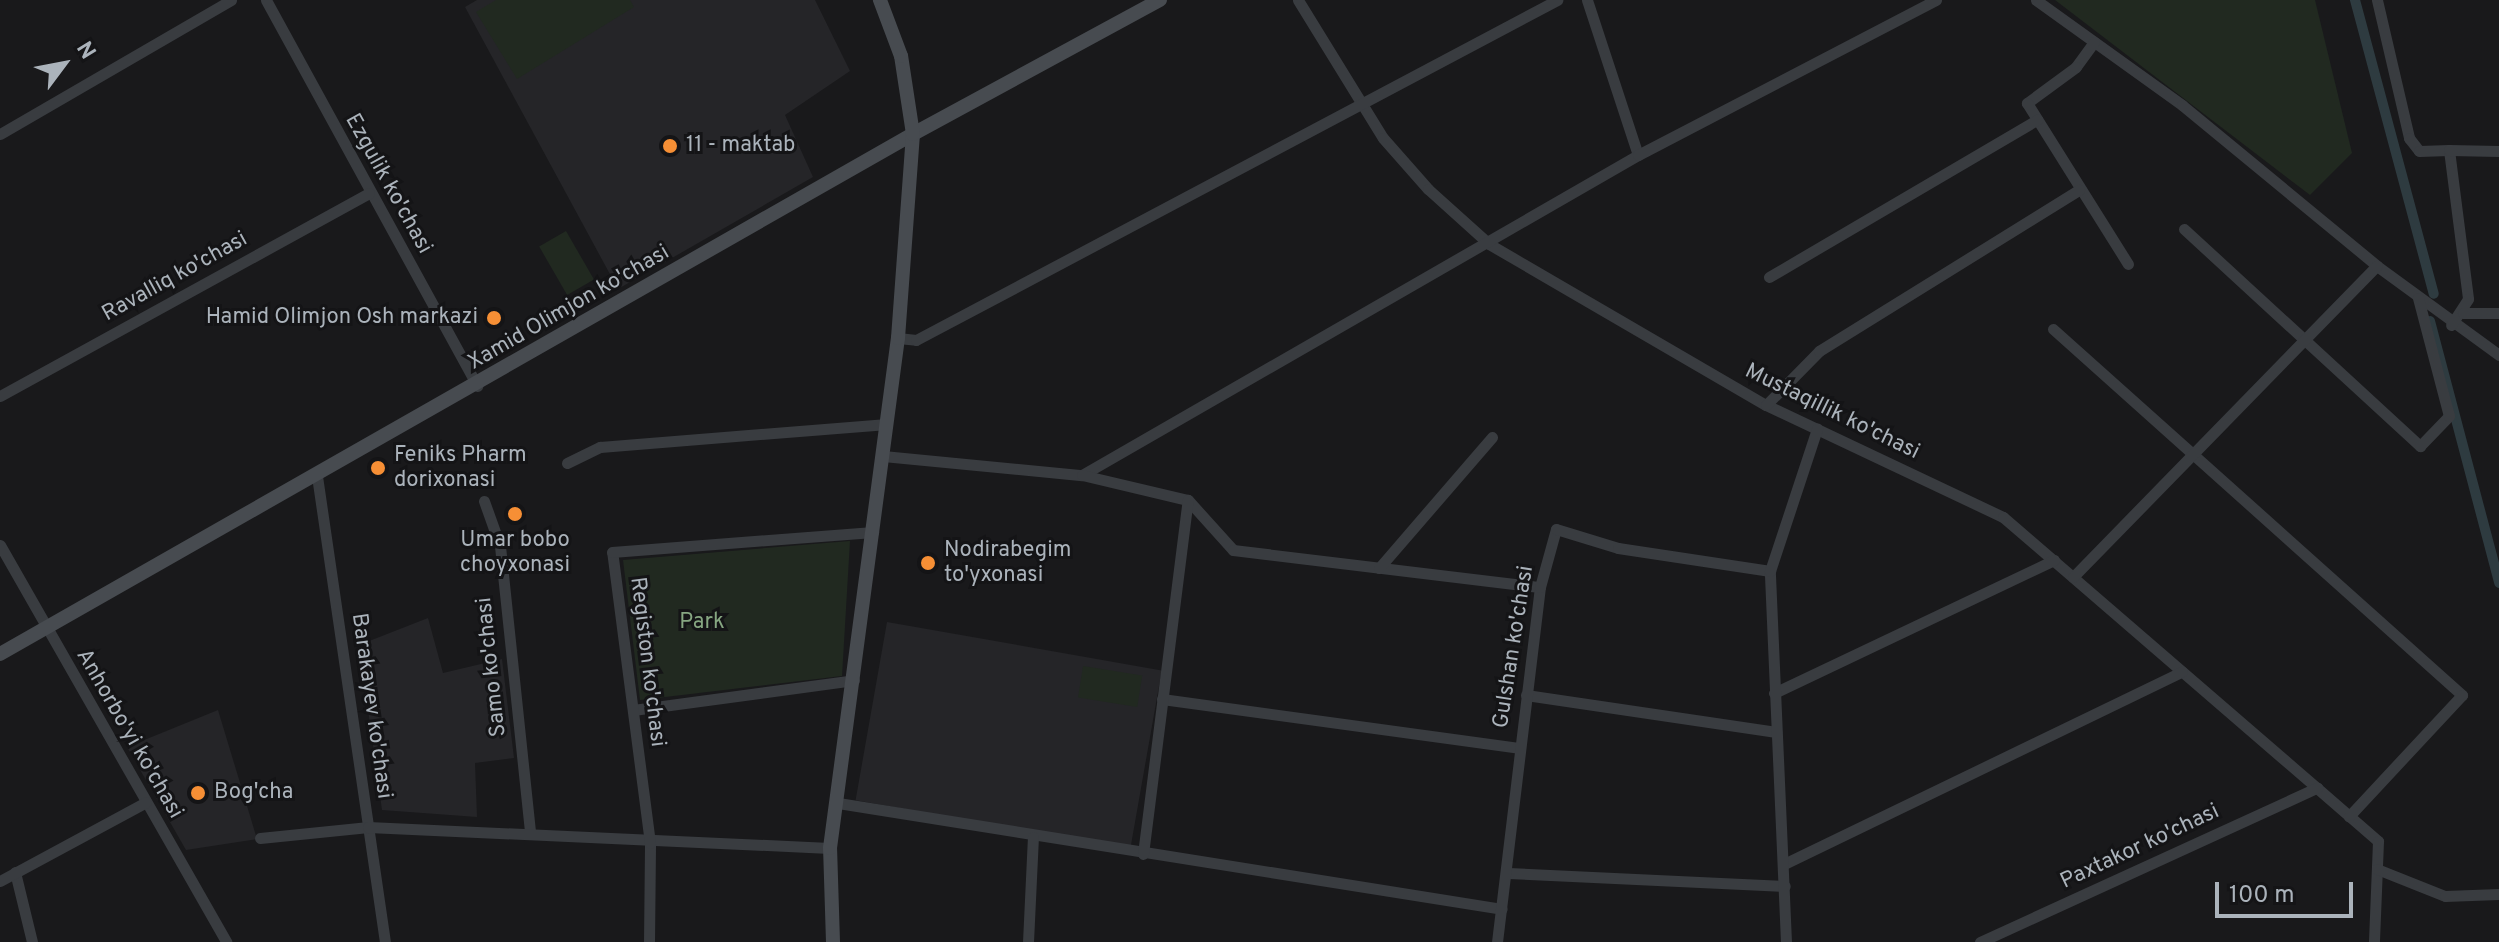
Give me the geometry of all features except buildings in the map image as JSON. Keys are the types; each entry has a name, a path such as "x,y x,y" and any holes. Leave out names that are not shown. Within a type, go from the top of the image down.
{"main road":[{"path":"833,942 830,848 898,338 913,134 901,56 880,0"},
{"name":"Xamid Olimjon ko'chasi","path":"0,654 477,386 913,134 1160,0"}],"street":[{"path":"0,134 231,0"},
{"name":"Ezgulik ko'chasi","path":"266,0 477,386"},
{"name":"Mustaqillik ko'chasi","path":"1298,0 1360,105 1428,189 1489,244 1766,405 2003,517 2378,841 2377,869"},
{"path":"898,338 916,340 1557,0"},
{"path":"1587,0 1638,155"},
{"path":"1082,475 1489,244 1638,155 1936,0"},
{"path":"2036,0 2182,105 2451,325 2499,355"},
{"path":"2386,0 2377,0 2409,138 2419,151 2499,151"},
{"path":"2094,42 2076,67 2027,103 2128,264"},
{"path":"1769,277 2037,120"},
{"path":"2449,150 2468,299 2463,313 2451,325"},
{"path":"1766,405 1819,351 2079,190"},
{"name":"Ravalliq ko'chasi","path":"0,396 369,193"},
{"path":"2184,229 2420,446 2449,416 2418,298"},
{"path":"2073,577 2377,266"},
{"path":"2463,313 2499,313"},
{"path":"2053,329 2462,695 2349,816"},
{"path":"567,463 600,447 887,424"},
{"path":"1786,942 1770,571 1817,429"},
{"path":"1379,568 1492,437"},
{"path":"883,456 1082,475 1188,500 1233,550 1540,587"},
{"name":"Barakayev ko'chasi","path":"317,476 385,942"},
{"path":"1143,854 1188,500"},
{"name":"Samo ko'chasi","path":"484,501 500,546 530,832"},
{"name":"Gulshan ko'chasi","path":"1497,942 1508,873 1519,748 1540,587 1556,529 1618,548 1770,571"},
{"name":"Registon ko'chasi","path":"649,942 650,843 612,552 873,532"},
{"name":"Anhorbo'yi ko'chasi","path":"0,545 44,629 226,942"},
{"path":"1774,693 2054,560"},
{"path":"1784,864 2182,672"},
{"path":"633,710 854,680"},
{"path":"1526,695 1776,732"},
{"path":"1162,699 1519,748"},
{"name":"Paxtakor ko'chasi","path":"1980,942 2317,788"},
{"path":"0,881 146,802"},
{"path":"838,803 1033,837 1502,909"},
{"path":"260,838 368,827 530,832 650,843 830,848"},
{"path":"1028,942 1033,837"},
{"path":"2362,942 2374,939 2377,869 2445,896 2499,894"},
{"path":"15,872 32,942"},
{"path":"1508,873 1785,886"}],"shaded area":[{"name":"11 - maktab","path":"477,0 815,0 850,71 785,115 813,177 618,289 465,7"},
{"path":"428,618 443,673 502,659 514,758 475,763 477,817 382,810 359,645"},
{"path":"887,622 1162,670 1130,849 856,800"},
{"name":"Bog'cha","path":"218,710 257,839 186,850 127,747"}],"green space":[{"path":"496,0 630,0 634,7 517,79 476,12"},
{"path":"2055,0 2315,0 2352,153 2310,195"},
{"path":"566,231 594,279 567,295 539,246"},
{"name":"Park","path":"850,541 842,676 640,700 623,560"},
{"path":"1083,666 1142,675 1137,707 1078,698"}],"waterway":[{"path":"2355,0 2434,294"},
{"path":"2430,321 2499,583"}],"place":[{"name":"11 - maktab","path":"670,146"},
{"name":"Hamid Olimjon Osh markazi","path":"494,318"},
{"name":"Feniks Pharm dorixonasi","path":"378,468"},
{"name":"Umar bobo choyxonasi","path":"515,514"},
{"name":"Nodirabegim to'yxonasi","path":"928,563"},
{"name":"Bog'cha","path":"198,793"}]}
